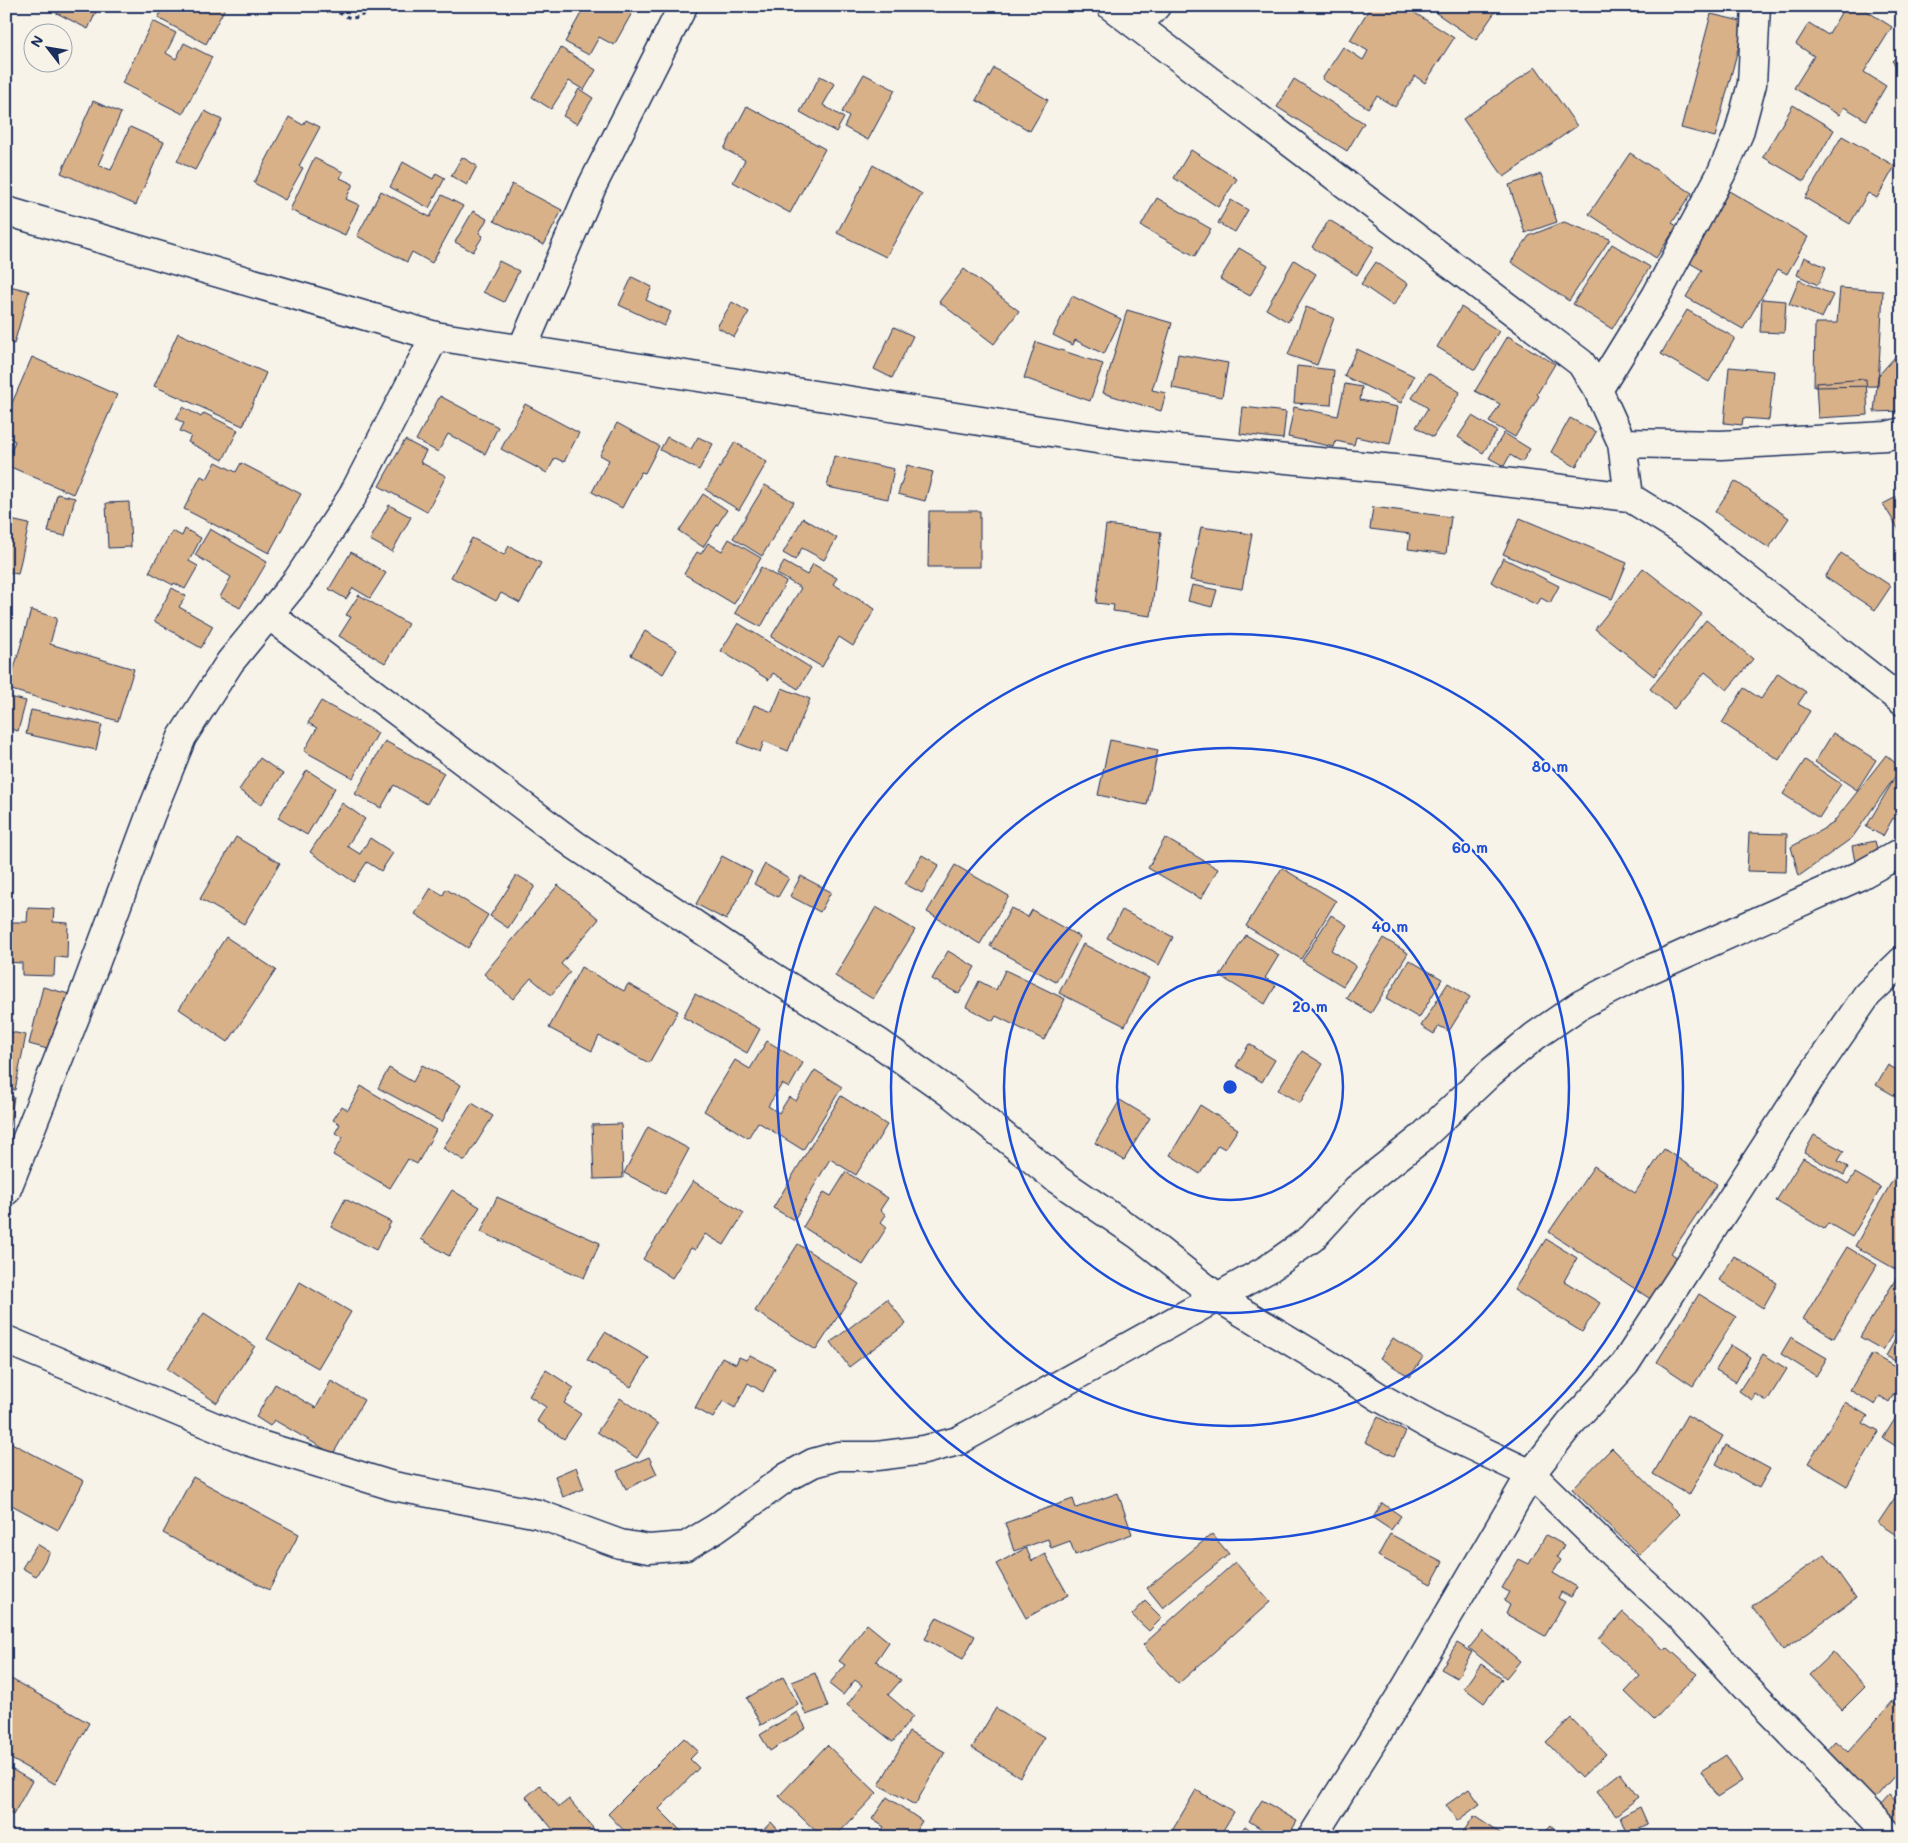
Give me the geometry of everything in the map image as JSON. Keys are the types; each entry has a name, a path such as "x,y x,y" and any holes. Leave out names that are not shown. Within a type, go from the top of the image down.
{"street":[{"path":"522,349 593,184 683,6"},
{"path":"1111,6 1147,16 1581,363 1598,390 1622,443 1629,497"},
{"path":"1598,390 1656,296 1721,174 1739,133 1752,84 1756,6"},
{"path":"6,211 435,336 1135,445 1395,469 1629,497 1692,536 1902,701"},
{"path":"6,1191 79,1007 150,816 182,737 230,662 298,579 352,496 435,336"},
{"path":"1622,443 1721,445 1886,436 1902,432"},
{"path":"268,614 575,845 773,977 879,1044 953,1095 1058,1180 1140,1236 1217,1297 1379,1397 1440,1431 1531,1474 1683,1619 1892,1837"},
{"path":"6,1340 251,1442 393,1486 538,1514 620,1544 649,1549 686,1546 716,1528 787,1477 813,1463 838,1456 877,1456 924,1450 958,1441 1268,1269 1312,1238 1357,1189 1418,1140 1490,1073 1535,1036 1580,1005 1644,972 1859,876 1902,852"},
{"path":"1312,1837 1405,1689 1531,1474 1570,1424 1625,1364 1810,1078 1867,995 1902,961"}],"path":[{"path":"324,6 350,18 360,17 372,6"}],"building":[{"path":"43,6 99,6 88,29"},
{"path":"164,6 226,6 206,44 158,18"},
{"path":"585,6 624,6 633,11 614,45 599,37 589,55 565,42"},
{"path":"1371,6 1404,6 1454,38 1425,83 1415,76 1395,107 1377,96 1368,108 1322,79 1343,47 1363,60 1368,51 1350,40"},
{"path":"1441,6 1499,6 1476,40 1436,13"},
{"path":"1845,6 1859,6 1892,27 1864,72 1886,86 1866,120 1844,107 1839,115 1794,88 1814,56 1796,44 1809,23 1828,35"},
{"path":"1711,14 1745,22 1715,137 1681,128"},
{"path":"153,21 176,33 166,53 176,59 184,43 212,57 183,114 122,83"},
{"path":"561,48 596,70 584,90 569,81 551,109 532,97"},
{"path":"1902,53 1902,73 1892,61"},
{"path":"1536,67 1577,126 1504,177 1463,119"},
{"path":"994,68 1048,100 1030,131 976,100"},
{"path":"864,74 895,90 868,140 844,127 849,117 842,112"},
{"path":"820,76 835,84 823,105 844,118 836,132 800,112"},
{"path":"1294,79 1364,123 1347,151 1277,107"},
{"path":"579,89 593,98 577,124 563,116"},
{"path":"93,101 121,113 98,165 111,170 130,127 164,142 136,205 61,173"},
{"path":"1793,105 1834,130 1804,181 1763,157"},
{"path":"747,106 825,149 790,213 733,182 745,160 724,149"},
{"path":"205,111 222,120 195,170 177,161"},
{"path":"289,117 303,125 306,120 320,127 299,166 303,168 285,200 254,183"},
{"path":"1842,136 1895,166 1877,198 1868,193 1850,224 1805,198"},
{"path":"1191,150 1237,179 1218,207 1174,178"},
{"path":"1630,153 1692,193 1672,223 1677,226 1656,258 1589,214"},
{"path":"462,157 477,166 467,185 451,176"},
{"path":"314,158 343,172 340,178 353,184 346,199 359,205 345,235 290,210"},
{"path":"403,162 433,179 436,173 445,178 429,208 390,187"},
{"path":"873,165 922,194 886,257 837,233"},
{"path":"1541,174 1557,222 1525,233 1509,185"},
{"path":"512,184 562,210 544,245 494,221"},
{"path":"381,191 430,217 442,195 463,206 432,263 412,252 407,262 357,236"},
{"path":"1729,191 1808,237 1787,274 1778,269 1743,329 1686,297 1702,270 1688,262"},
{"path":"1157,198 1211,229 1195,256 1141,226"},
{"path":"1231,200 1248,210 1235,232 1218,223"},
{"path":"473,211 487,219 479,233 483,236 473,252 455,242"},
{"path":"1329,220 1374,247 1357,275 1312,247"},
{"path":"1564,222 1610,239 1569,301 1511,262 1529,236"},
{"path":"1612,244 1650,267 1612,329 1573,304"},
{"path":"1239,248 1268,265 1250,296 1220,279"},
{"path":"1804,257 1826,267 1818,285 1797,275"},
{"path":"1294,260 1316,274 1288,322 1266,309"},
{"path":"499,261 519,271 504,302 483,292"},
{"path":"1376,262 1408,284 1393,306 1361,284"},
{"path":"964,269 1019,311 994,344 939,302"},
{"path":"632,277 652,287 646,300 671,312 664,326 619,305"},
{"path":"1799,280 1833,295 1822,318 1789,304"},
{"path":"6,285 29,291 14,344 6,342"},
{"path":"1840,288 1883,291 1878,386 1814,387 1815,323 1837,323"},
{"path":"1072,296 1121,319 1104,354 1075,340 1073,345 1053,335"},
{"path":"1762,299 1786,301 1784,333 1760,332"},
{"path":"732,302 749,312 734,337 717,327"},
{"path":"1306,307 1334,318 1317,365 1288,355"},
{"path":"1461,307 1499,331 1475,370 1437,347"},
{"path":"1127,310 1172,323 1152,390 1166,393 1161,411 1103,393"},
{"path":"1687,310 1735,338 1709,382 1661,354"},
{"path":"894,327 913,336 892,378 874,369"},
{"path":"178,333 266,373 243,426 154,386"},
{"path":"1508,336 1555,364 1515,437 1489,422 1500,404 1475,391"},
{"path":"1036,342 1103,364 1090,401 1024,378"},
{"path":"1357,349 1414,376 1401,403 1344,376"},
{"path":"1902,349 1902,411 1874,412 1878,376"},
{"path":"1178,354 1228,363 1222,397 1172,388"},
{"path":"32,357 117,395 73,494 6,465 15,441 6,437 6,417"},
{"path":"1297,366 1334,370 1331,405 1294,403"},
{"path":"1729,367 1774,371 1769,420 1743,418 1742,425 1724,423"},
{"path":"1428,373 1460,392 1433,437 1416,427 1428,408 1412,398"},
{"path":"1866,379 1868,415 1818,418 1816,383"},
{"path":"1345,384 1362,387 1360,400 1398,407 1390,444 1356,437 1354,445 1336,441 1334,447 1288,437 1294,407 1338,416"},
{"path":"440,396 498,427 485,454 448,434 438,452 416,440"},
{"path":"525,404 579,433 564,462 555,458 547,473 501,449"},
{"path":"183,407 201,417 204,413 238,430 223,460 188,442 191,436 180,431 184,423 176,419"},
{"path":"1243,407 1286,412 1283,439 1240,434"},
{"path":"1472,416 1497,431 1483,453 1458,437"},
{"path":"1570,418 1596,432 1576,467 1551,452"},
{"path":"617,423 659,446 645,473 641,472 622,508 592,492 609,460 600,455"},
{"path":"1504,433 1530,449 1522,462 1510,455 1504,466 1489,458"},
{"path":"667,437 691,449 698,437 713,444 699,470 660,450"},
{"path":"405,440 426,451 420,462 446,476 427,512 379,486"},
{"path":"735,442 767,462 739,510 706,490"},
{"path":"834,456 894,469 888,499 827,487"},
{"path":"216,462 236,472 241,463 301,494 269,553 184,509 201,476 207,479"},
{"path":"907,465 933,472 925,501 898,494"},
{"path":"1735,481 1789,518 1769,548 1715,512"},
{"path":"765,485 794,502 762,556 733,538"},
{"path":"57,494 75,498 65,536 48,532"},
{"path":"703,494 727,510 703,547 679,531"},
{"path":"1902,494 1902,535 1883,504"},
{"path":"129,502 131,547 108,548 106,503"},
{"path":"389,505 411,517 392,552 370,540"},
{"path":"1373,507 1451,517 1446,554 1408,549 1410,534 1370,529"},
{"path":"929,511 980,511 980,567 928,567"},
{"path":"803,518 837,538 824,560 802,548 795,560 783,553"},
{"path":"1520,518 1627,563 1612,599 1503,554"},
{"path":"6,519 29,524 18,574 6,572"},
{"path":"1106,525 1161,532 1151,616 1113,611 1114,605 1096,603"},
{"path":"1201,527 1252,534 1242,589 1190,580"},
{"path":"185,529 201,538 189,561 198,566 185,589 174,583 173,585 149,572 172,531 182,536"},
{"path":"210,529 267,562 240,608 220,597 231,577 195,555"},
{"path":"472,538 504,555 509,546 541,563 520,603 501,593 496,601 451,577"},
{"path":"729,539 761,558 734,604 684,574 697,552 701,554 708,543 722,551"},
{"path":"351,552 386,573 370,598 353,588 346,599 329,589"},
{"path":"1841,553 1891,586 1875,610 1825,577"},
{"path":"1503,558 1559,586 1550,603 1541,598 1537,605 1491,582"},
{"path":"784,562 807,575 813,564 837,578 833,584 875,609 853,646 839,637 822,667 771,637 801,588 777,574"},
{"path":"761,567 786,582 761,627 735,613"},
{"path":"1643,568 1702,614 1654,676 1595,629"},
{"path":"1192,585 1217,590 1212,607 1188,601"},
{"path":"172,588 186,596 179,607 213,626 201,648 154,621"},
{"path":"359,595 408,624 385,663 339,636 351,617 346,615"},
{"path":"31,610 57,618 50,644 134,669 118,721 8,689"},
{"path":"1706,620 1753,659 1727,690 1705,672 1674,709 1650,689"},
{"path":"738,623 811,668 798,689 773,673 769,680 721,651"},
{"path":"645,631 677,650 663,674 631,655"},
{"path":"1778,673 1806,692 1798,704 1810,711 1779,760 1722,723 1744,688 1761,699"},
{"path":"782,688 810,699 788,751 764,741 760,752 738,743 754,705 772,712"},
{"path":"6,696 26,701 18,731 6,728"},
{"path":"321,701 378,733 353,778 304,751 317,728 308,723"},
{"path":"31,710 102,725 96,750 26,734"},
{"path":"1833,733 1876,760 1857,790 1815,762"},
{"path":"1110,740 1158,750 1147,805 1098,795"},
{"path":"385,741 444,773 427,804 394,785 381,808 355,794"},
{"path":"1886,755 1901,768 1852,838 1799,876 1791,847 1832,824"},
{"path":"260,758 283,774 261,805 239,790"},
{"path":"1805,760 1841,784 1819,818 1783,794"},
{"path":"307,770 335,788 307,835 278,818"},
{"path":"1893,781 1902,785 1902,823 1893,818 1883,836 1866,827"},
{"path":"342,803 365,819 347,846 360,854 370,838 393,853 381,871 367,862 354,882 310,852"},
{"path":"1749,833 1787,834 1786,872 1747,871"},
{"path":"236,837 280,863 244,924 200,899"},
{"path":"1165,838 1218,869 1201,899 1148,868"},
{"path":"1875,841 1879,856 1855,862 1852,846"},
{"path":"922,855 939,865 922,893 905,884"},
{"path":"722,856 752,872 726,920 696,904"},
{"path":"765,864 789,878 778,897 754,884"},
{"path":"955,865 1009,896 980,944 927,912"},
{"path":"1282,868 1336,901 1301,959 1246,926"},
{"path":"517,875 535,886 508,928 490,916"},
{"path":"801,876 831,892 820,912 790,896"},
{"path":"558,885 599,919 561,964 570,972 551,995 531,978 513,999 484,974"},
{"path":"431,888 443,895 446,889 488,915 468,948 415,914"},
{"path":"876,907 915,930 873,999 835,976"},
{"path":"28,908 54,909 53,922 68,923 67,958 55,957 54,976 22,975 22,963 6,962 7,922 27,922"},
{"path":"1011,908 1028,917 1032,910 1080,937 1056,982 990,946"},
{"path":"1122,910 1173,937 1159,965 1107,938"},
{"path":"1331,915 1347,925 1331,950 1356,966 1343,986 1302,961"},
{"path":"1246,935 1279,955 1265,978 1276,985 1265,1004 1220,976"},
{"path":"226,937 276,970 228,1042 179,1009"},
{"path":"1383,938 1408,953 1371,1013 1346,998"},
{"path":"1083,944 1149,978 1125,1026 1059,993"},
{"path":"948,951 975,967 959,994 932,979"},
{"path":"1409,960 1442,979 1419,1018 1386,999"},
{"path":"581,967 624,991 628,984 678,1011 649,1063 599,1036 592,1051 549,1028"},
{"path":"1005,970 1065,999 1044,1040 996,1016 993,1021 966,1007 979,981 996,990"},
{"path":"1448,983 1470,997 1449,1031 1439,1026 1434,1034 1421,1026"},
{"path":"43,987 69,994 55,1051 29,1044"},
{"path":"695,994 760,1029 747,1053 683,1017"},
{"path":"6,1031 26,1035 15,1090 6,1088"},
{"path":"767,1041 803,1063 789,1088 782,1084 768,1106 779,1113 789,1097 796,1101 815,1070 842,1087 803,1150 758,1122 748,1138 704,1111 735,1060 750,1069"},
{"path":"1249,1044 1275,1060 1262,1082 1236,1066"},
{"path":"1302,1051 1323,1064 1300,1103 1278,1090"},
{"path":"422,1065 461,1085 442,1122 378,1088 389,1068 413,1082"},
{"path":"1888,1065 1902,1073 1902,1100 1876,1085"},
{"path":"361,1086 436,1130 417,1164 408,1159 390,1188 333,1155 343,1137 335,1133 340,1124 333,1120 342,1106 348,1110"},
{"path":"6,1096 14,1097 8,1133 6,1133"},
{"path":"841,1096 887,1125 856,1175 830,1159 794,1220 773,1208"},
{"path":"1120,1100 1150,1118 1124,1160 1095,1143"},
{"path":"472,1103 493,1116 465,1161 443,1148"},
{"path":"1200,1105 1238,1129 1225,1149 1218,1145 1200,1174 1170,1155"},
{"path":"621,1124 623,1178 594,1179 592,1125"},
{"path":"648,1127 689,1149 665,1194 624,1173"},
{"path":"1814,1135 1844,1151 1838,1161 1848,1167 1844,1175 1804,1153"},
{"path":"1664,1149 1717,1184 1671,1253 1682,1261 1655,1302 1549,1232 1594,1166 1635,1193"},
{"path":"1803,1158 1848,1184 1855,1173 1881,1188 1852,1237 1828,1223 1824,1229 1776,1201"},
{"path":"1902,1164 1902,1273 1855,1246"},
{"path":"846,1172 888,1198 880,1210 886,1215 881,1222 887,1227 863,1265 803,1227 824,1192 831,1196"},
{"path":"693,1181 744,1213 724,1245 705,1234 695,1250 691,1248 672,1278 643,1259"},
{"path":"452,1190 480,1207 449,1256 421,1239"},
{"path":"497,1197 600,1243 584,1278 481,1232"},
{"path":"345,1199 391,1222 376,1250 331,1227"},
{"path":"1546,1239 1577,1258 1564,1281 1600,1303 1582,1332 1514,1290"},
{"path":"798,1244 859,1284 816,1350 755,1311"},
{"path":"1847,1247 1877,1265 1834,1338 1803,1319"},
{"path":"1734,1256 1777,1283 1763,1308 1719,1280"},
{"path":"1897,1277 1902,1280 1902,1319 1883,1350 1860,1337"},
{"path":"300,1282 351,1312 318,1368 267,1339"},
{"path":"1699,1294 1736,1317 1693,1386 1657,1362"},
{"path":"887,1299 906,1324 849,1367 831,1342"},
{"path":"204,1313 255,1346 217,1403 167,1369"},
{"path":"1902,1327 1902,1365 1886,1356"},
{"path":"605,1332 649,1358 631,1387 587,1360"},
{"path":"1791,1337 1827,1358 1816,1376 1781,1354"},
{"path":"1393,1338 1423,1357 1410,1377 1380,1358"},
{"path":"1731,1345 1750,1357 1736,1382 1716,1370"},
{"path":"1763,1354 1787,1369 1767,1401 1755,1394 1752,1400 1739,1391"},
{"path":"1872,1354 1902,1371 1902,1393 1896,1390 1889,1402 1880,1396 1875,1405 1850,1390"},
{"path":"750,1355 775,1368 763,1392 748,1383 735,1408 723,1401 713,1418 695,1408 722,1357 736,1364 739,1357 746,1360"},
{"path":"546,1370 574,1388 564,1403 581,1414 564,1439 537,1421 546,1407 529,1396"},
{"path":"331,1381 364,1400 333,1454 274,1420 270,1426 256,1417 275,1384 316,1408"},
{"path":"620,1398 658,1424 637,1458 597,1432"},
{"path":"1845,1402 1868,1416 1863,1423 1879,1432 1847,1486 1808,1463"},
{"path":"1902,1408 1902,1450 1883,1438"},
{"path":"1687,1415 1723,1436 1689,1495 1653,1474"},
{"path":"1378,1417 1406,1432 1394,1456 1365,1442"},
{"path":"6,1440 84,1481 58,1530 6,1502"},
{"path":"1726,1445 1770,1469 1759,1488 1716,1464"},
{"path":"1612,1448 1679,1514 1639,1555 1572,1489"},
{"path":"649,1457 657,1474 626,1489 617,1471"},
{"path":"576,1467 584,1489 563,1497 555,1476"},
{"path":"193,1477 299,1534 269,1590 163,1533"},
{"path":"1902,1487 1902,1539 1878,1523"},
{"path":"1118,1493 1132,1534 1075,1555 1070,1541 1051,1548 1048,1539 1014,1551 1005,1523 1073,1499 1076,1508"},
{"path":"1382,1503 1401,1516 1391,1530 1373,1518"},
{"path":"1212,1534 1229,1554 1163,1608 1147,1588"},
{"path":"1390,1534 1443,1562 1431,1584 1378,1556"},
{"path":"1546,1535 1564,1545 1557,1557 1561,1560 1553,1573 1577,1587 1571,1597 1561,1592 1558,1598 1565,1602 1545,1636 1506,1614 1510,1605 1504,1601 1509,1592 1502,1588 1519,1559 1529,1564"},
{"path":"37,1544 50,1552 36,1576 22,1568"},
{"path":"1026,1548 1032,1561 1045,1554 1068,1595 1026,1618 996,1564"},
{"path":"1825,1554 1856,1598 1783,1650 1752,1606"},
{"path":"1235,1562 1270,1602 1178,1684 1143,1645"},
{"path":"1145,1601 1162,1618 1149,1631 1132,1615"},
{"path":"1623,1612 1664,1650 1667,1647 1697,1674 1654,1720 1625,1692 1640,1676 1599,1639"},
{"path":"937,1617 975,1636 963,1659 925,1639"},
{"path":"867,1624 889,1642 876,1661 901,1680 888,1695 913,1716 893,1742 847,1705 862,1685 855,1680 843,1695 829,1684 845,1665 839,1661"},
{"path":"1483,1631 1520,1661 1506,1678 1469,1648"},
{"path":"1457,1643 1472,1652 1457,1678 1441,1669"},
{"path":"1833,1652 1865,1687 1842,1710 1809,1675"},
{"path":"1481,1664 1502,1679 1484,1703 1464,1688"},
{"path":"815,1673 828,1707 806,1715 792,1682"},
{"path":"6,1676 89,1723 55,1784 6,1756"},
{"path":"783,1677 798,1704 761,1725 747,1698"},
{"path":"1893,1701 1902,1709 1902,1767 1870,1804 1818,1760 1835,1741 1848,1752"},
{"path":"996,1708 1044,1737 1020,1777 972,1748"},
{"path":"797,1712 806,1728 770,1751 760,1735"},
{"path":"1571,1718 1606,1754 1581,1778 1546,1742"},
{"path":"909,1732 945,1752 915,1805 879,1785"},
{"path":"684,1738 698,1751 690,1759 699,1768 659,1809 687,1837 630,1837 608,1814"},
{"path":"827,1745 877,1793 835,1837 822,1837 779,1796"},
{"path":"1726,1755 1742,1781 1717,1797 1701,1771"},
{"path":"6,1766 32,1781 13,1815 6,1811"},
{"path":"1620,1773 1639,1797 1616,1815 1597,1791"},
{"path":"540,1785 559,1807 569,1799 593,1828 583,1837 559,1837 526,1797"},
{"path":"1902,1787 1902,1798 1897,1793"},
{"path":"1469,1789 1480,1804 1457,1821 1446,1805"},
{"path":"1196,1790 1234,1812 1219,1837 1170,1837 1169,1836"},
{"path":"1889,1796 1902,1807 1902,1822 1896,1829 1875,1812"},
{"path":"887,1797 922,1821 912,1837 877,1837 884,1827 872,1819"},
{"path":"1262,1800 1297,1821 1288,1837 1274,1837 1249,1821"},
{"path":"1640,1807 1648,1825 1627,1835 1620,1817"},
{"path":"1474,1816 1503,1835 1502,1837 1464,1837 1461,1835"},
{"path":"771,1822 781,1833 777,1837 757,1837"},
{"path":"1245,1826 1260,1837 1237,1837"},
{"path":"1551,1826 1561,1837 1540,1837"}]}
